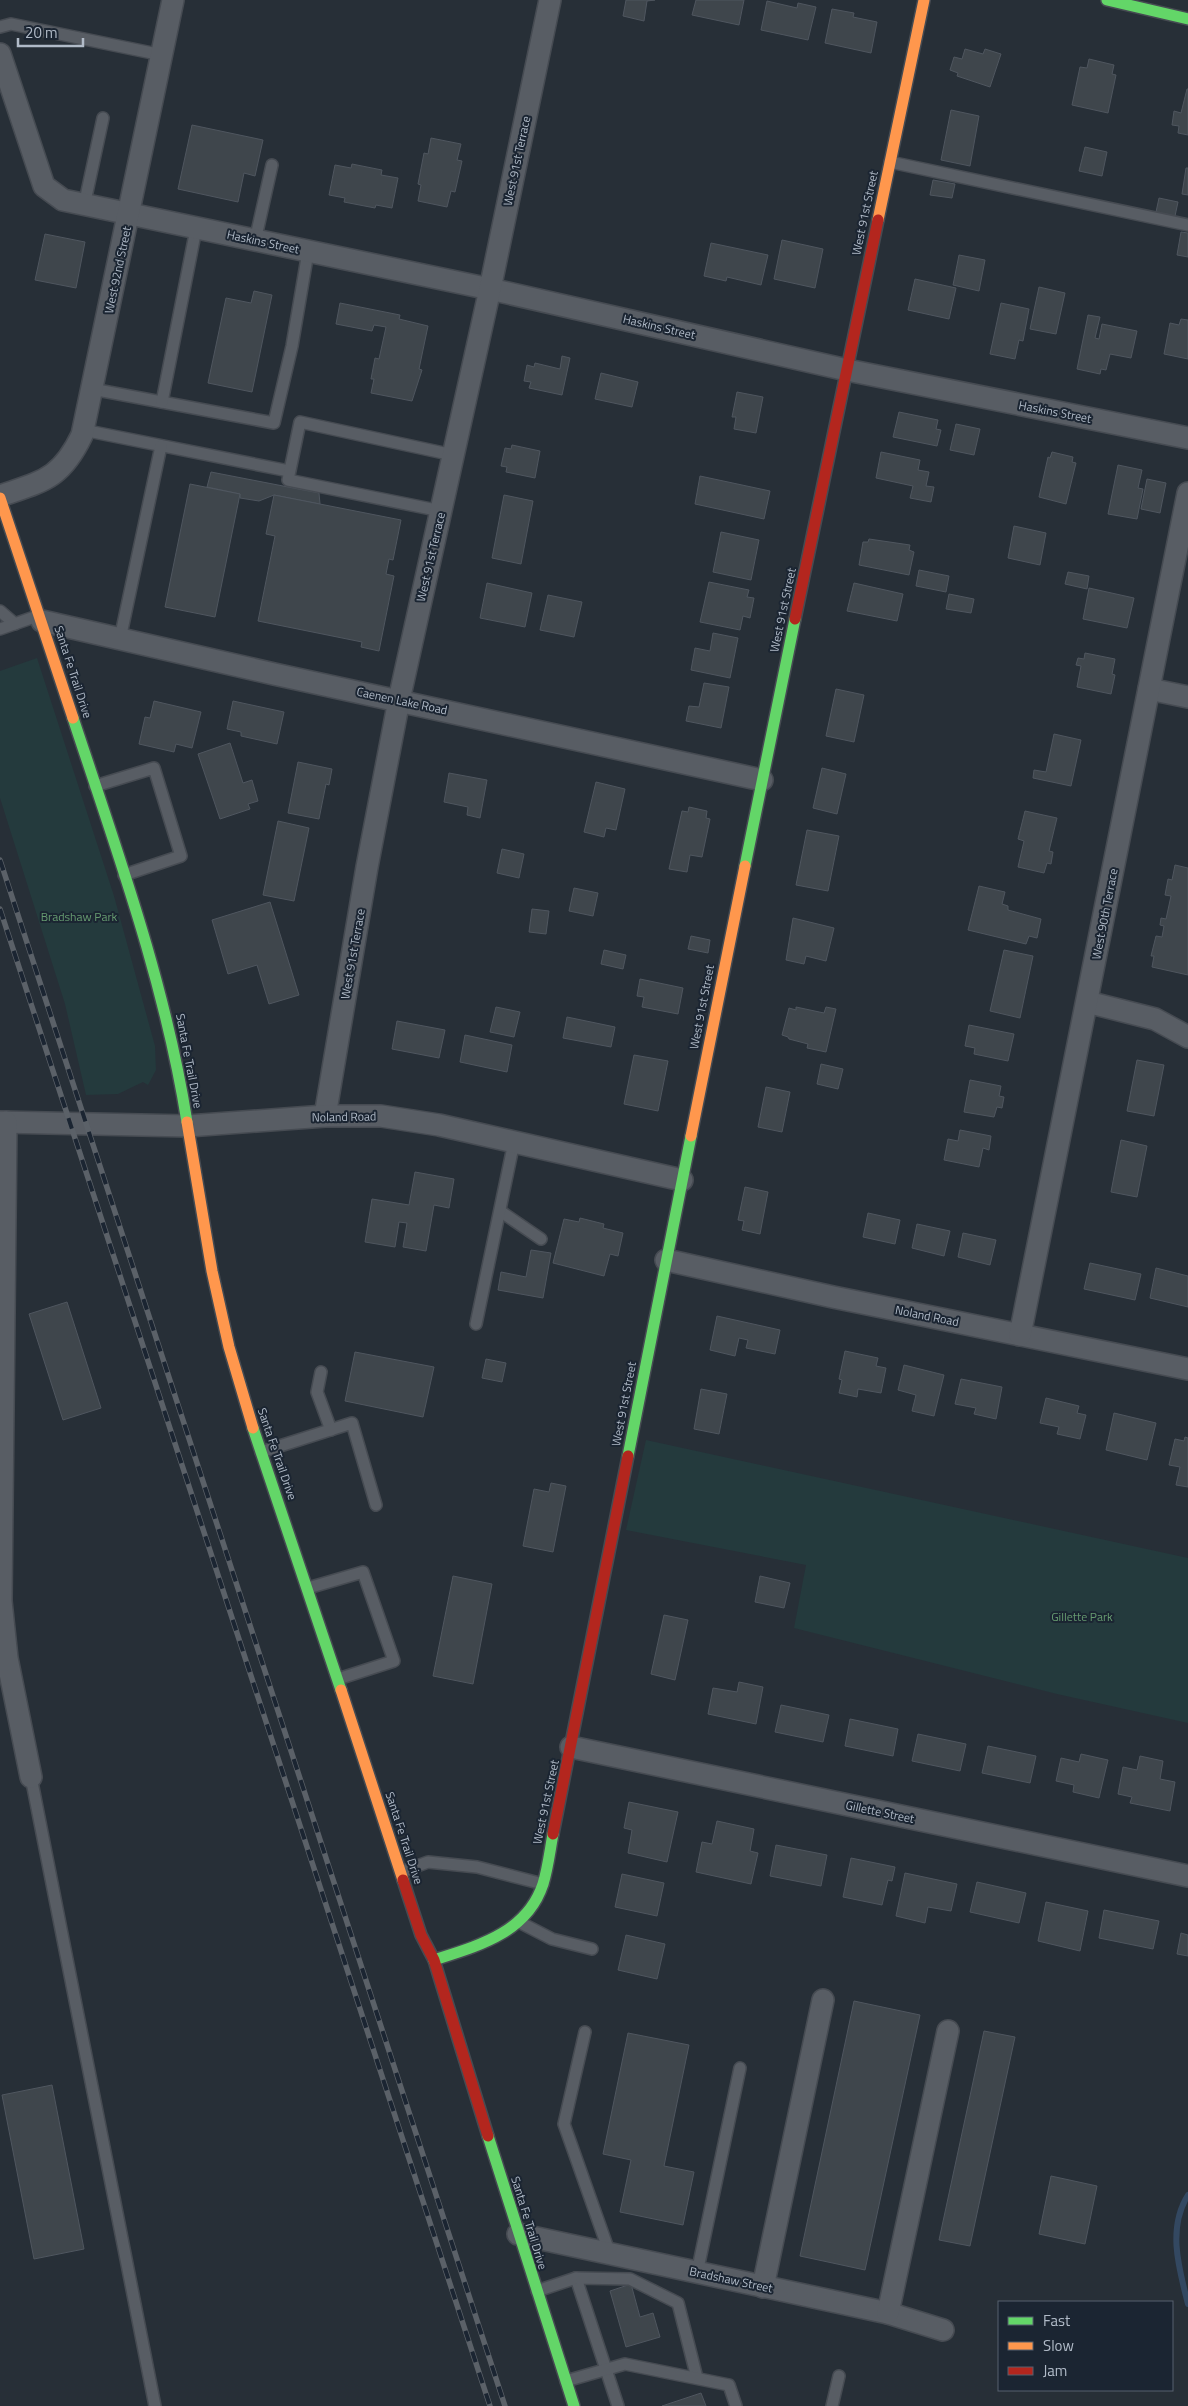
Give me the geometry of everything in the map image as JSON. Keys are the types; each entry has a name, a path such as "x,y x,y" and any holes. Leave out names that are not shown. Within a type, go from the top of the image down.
{"main road":[{"name":"West 91st Street","path":"434,1960 493,1942 519,1922 533,1907 543,1884 762,780 924,0"},
{"path":"1107,0 1188,19"},
{"name":"Santa Fe Trail Drive","path":"0,497 96,786 166,1012 180,1077 215,1285 229,1347 261,1452 308,1588 421,1935 434,1960 518,2234 574,2406"}],"street":[{"name":"West 92nd Street","path":"0,497 38,483 58,471 72,456 83,430 130,214 173,0"},
{"name":"West 91st Terrace","path":"325,1116 399,700 490,289 550,0"},
{"name":"Haskins Street","path":"0,54 44,186 63,200 84,206 490,289 847,370 1188,438"},
{"name":"West 90th Terrace","path":"1020,1335 1188,493"},
{"name":"Caenen Lake Road","path":"41,618 120,639 274,674 762,780"},
{"path":"1149,689 1188,696"},
{"path":"1087,1002 1155,1019 1188,1037"},
{"name":"Noland Road","path":"3,1122 188,1126 325,1116 380,1116 439,1125 682,1180"},
{"path":"3,1122 1,1601 7,1658 31,1777"},
{"name":"Noland Road","path":"666,1260 833,1298 1188,1369"},
{"name":"Gillette Street","path":"571,1747 1188,1876"},
{"path":"763,2287 823,2000"},
{"path":"888,2313 948,2031"},
{"name":"Bradshaw Street","path":"518,2234 888,2313 943,2330"}],"lane":[{"path":"0,27 12,24 162,55"},
{"path":"84,206 103,118"},
{"path":"890,162 1188,225"},
{"path":"255,241 272,165"},
{"path":"162,402 196,228"},
{"path":"92,389 274,423 292,346 308,252"},
{"path":"441,511 288,480 289,471 300,422 453,455"},
{"path":"83,430 289,471"},
{"path":"120,639 161,446"},
{"path":"0,611 15,624"},
{"path":"0,629 41,618"},
{"path":"96,786 154,768 180,856 124,875"},
{"path":"476,1324 514,1142"},
{"path":"500,1211 541,1239"},
{"path":"321,1372 318,1392 331,1430"},
{"path":"261,1452 352,1423 376,1505"},
{"path":"308,1588 363,1572 394,1662 338,1679"},
{"path":"31,1777 155,2406"},
{"path":"401,1872 428,1862 478,1867 543,1884"},
{"path":"519,1922 552,1939 592,1950"},
{"path":"585,2032 564,2124 610,2254"},
{"path":"697,2273 740,2068"},
{"path":"576,2278 618,2406"},
{"path":"536,2291 576,2278 630,2279 678,2303 697,2378"},
{"path":"566,2380 625,2364 729,2385 736,2406"},
{"path":"832,2406 839,2376"}],"green space":[{"name":"Bradshaw Park","path":"37,658 114,896 155,1046 156,1070 148,1085 143,1082 118,1094 86,1095 65,1004 0,798 0,671"},
{"name":"Gillette Park","path":"646,1440 1188,1558 1188,1723 1057,1694 794,1628 806,1565 626,1530"}],"building":[{"path":"626,0 655,0 647,1 644,21 623,16"},
{"path":"696,0 744,0 739,25 692,15"},
{"path":"767,1 797,8 798,3 816,7 808,40 761,30"},
{"path":"832,9 854,13 853,17 877,22 871,53 825,43"},
{"path":"965,49 983,54 985,49 1001,54 990,87 957,76 958,73 950,70 954,57 962,59"},
{"path":"1089,59 1114,65 1112,74 1116,75 1108,113 1072,105 1080,67 1087,68"},
{"path":"1187,89 1188,135 1178,133 1179,126 1172,125 1174,111 1181,113"},
{"path":"951,110 979,116 970,166 941,160"},
{"path":"192,125 263,140 255,176 244,173 238,202 178,189"},
{"path":"431,138 461,144 457,160 462,161 455,192 451,191 447,207 418,201 421,185 418,184 424,153 428,154"},
{"path":"1085,147 1107,152 1102,176 1079,171"},
{"path":"352,164 382,170 381,175 398,178 392,208 376,205 375,208 344,202 345,198 329,195 335,165 351,168"},
{"path":"1186,168 1188,168 1188,195 1182,194"},
{"path":"933,180 955,184 952,198 930,195"},
{"path":"1159,198 1178,202 1175,216 1156,212"},
{"path":"1181,232 1188,233 1188,257 1177,255"},
{"path":"45,234 85,242 76,288 35,280"},
{"path":"782,240 823,249 815,288 774,279"},
{"path":"711,243 768,255 761,285 727,277 726,281 704,276"},
{"path":"959,255 985,260 979,291 953,285"},
{"path":"915,279 956,288 949,319 908,310"},
{"path":"1039,287 1065,293 1056,334 1030,329"},
{"path":"254,291 272,295 252,392 208,383 226,298 251,303"},
{"path":"340,303 400,315 399,319 428,326 419,369 422,370 412,401 371,393 374,379 371,379 375,358 379,359 386,327 374,325 372,331 336,324"},
{"path":"1001,303 1029,309 1023,341 1019,340 1015,359 990,354"},
{"path":"1088,315 1100,317 1095,338 1099,339 1102,324 1137,331 1131,358 1110,354 1106,370 1101,369 1100,374 1077,369"},
{"path":"1181,319 1188,320 1188,359 1164,354 1170,323 1179,325"},
{"path":"562,356 570,358 562,395 529,388 531,382 524,381 527,365 534,367 535,363 560,369"},
{"path":"601,373 638,382 632,407 595,399"},
{"path":"737,392 763,397 756,433 734,429 736,417 732,417"},
{"path":"899,412 938,420 936,429 941,430 937,446 893,437"},
{"path":"956,424 980,429 974,455 950,450"},
{"path":"512,445 540,451 535,478 506,472 507,467 501,466 505,448 511,449"},
{"path":"881,452 920,460 918,470 929,472 926,486 934,487 931,502 910,498 913,486 876,478"},
{"path":"1052,452 1073,457 1072,462 1076,463 1066,504 1039,497 1048,457 1050,458"},
{"path":"1118,465 1142,470 1138,488 1143,489 1137,519 1108,514"},
{"path":"211,472 319,493 320,504 274,495 259,501 240,498 240,494 207,487"},
{"path":"700,476 770,491 764,519 695,504"},
{"path":"1147,479 1166,483 1160,513 1141,509"},
{"path":"190,484 240,494 215,617 165,607"},
{"path":"274,495 401,520 393,560 389,559 386,574 394,576 379,651 361,647 362,642 258,621 275,536 266,534"},
{"path":"504,495 533,501 521,564 492,558"},
{"path":"1014,526 1046,533 1040,565 1008,558"},
{"path":"721,532 759,540 751,580 713,572"},
{"path":"869,539 910,545 909,550 914,552 909,575 859,565 863,542 868,542"},
{"path":"919,570 949,576 946,592 916,586"},
{"path":"1068,572 1089,576 1087,589 1065,584"},
{"path":"709,582 749,590 747,597 754,598 750,618 743,616 740,630 700,622"},
{"path":"487,583 532,593 525,627 480,618"},
{"path":"854,583 903,594 897,621 847,611"},
{"path":"1089,588 1134,598 1127,628 1083,619"},
{"path":"949,594 974,599 971,613 946,609"},
{"path":"548,595 582,602 574,637 540,630"},
{"path":"713,633 738,638 730,678 691,670 695,648 710,651"},
{"path":"1085,653 1115,659 1112,674 1115,675 1111,694 1077,687 1081,666 1076,665 1078,658 1084,659"},
{"path":"704,683 729,687 721,728 686,721 689,706 699,707"},
{"path":"836,689 864,695 854,742 826,736"},
{"path":"154,701 201,712 192,748 176,744 174,752 139,744 145,717 150,718"},
{"path":"233,701 284,712 277,744 241,736 241,732 227,729"},
{"path":"1054,734 1081,740 1071,786 1033,778 1034,770 1046,772"},
{"path":"230,743 243,783 252,780 258,801 248,804 250,809 220,819 198,754"},
{"path":"298,762 332,769 329,785 326,784 319,819 288,813"},
{"path":"822,768 846,774 837,814 813,808"},
{"path":"449,773 487,780 480,818 467,815 468,807 444,802"},
{"path":"596,782 625,789 616,830 606,828 604,837 584,832"},
{"path":"689,807 707,811 706,818 710,819 702,857 690,855 687,872 669,869 682,811 688,812"},
{"path":"1025,811 1057,818 1049,851 1053,852 1051,864 1047,863 1044,873 1018,867 1024,841 1018,839"},
{"path":"278,821 309,828 294,901 263,895"},
{"path":"807,830 839,836 828,891 796,885"},
{"path":"502,849 524,854 519,878 497,873"},
{"path":"1175,865 1188,868 1188,975 1152,967 1154,956 1151,956 1156,936 1162,937 1164,926 1160,925 1161,918 1166,919 1171,896 1165,895 1168,879 1172,880"},
{"path":"979,886 1005,892 1002,904 1008,906 1008,910 1041,919 1037,938 1029,936 1026,944 968,930"},
{"path":"574,888 598,893 593,916 569,911"},
{"path":"270,902 299,995 269,1004 257,965 228,974 212,920"},
{"path":"532,909 549,911 546,934 529,932"},
{"path":"793,918 834,928 826,961 806,956 804,964 786,960"},
{"path":"691,936 710,940 708,953 688,949"},
{"path":"604,950 626,955 623,969 601,964"},
{"path":"1004,950 1033,956 1020,1018 990,1011"},
{"path":"640,979 683,988 678,1014 642,1007 644,997 637,996"},
{"path":"496,1007 520,1012 514,1037 490,1032"},
{"path":"796,1007 824,1013 826,1007 836,1009 826,1052 807,1048 808,1044 782,1035 789,1008 796,1010"},
{"path":"567,1017 615,1027 611,1047 563,1038"},
{"path":"397,1021 445,1030 439,1058 392,1049"},
{"path":"969,1025 1014,1034 1008,1061 974,1054 975,1048 965,1046"},
{"path":"465,1035 512,1045 507,1072 460,1062"},
{"path":"634,1055 668,1061 658,1111 624,1104"},
{"path":"1137,1060 1164,1065 1154,1116 1127,1111"},
{"path":"821,1064 843,1069 838,1089 817,1084"},
{"path":"970,1080 1001,1086 999,1096 1004,1097 1002,1108 997,1107 994,1117 964,1112"},
{"path":"766,1087 790,1092 782,1132 758,1127"},
{"path":"960,1130 991,1136 989,1150 983,1148 979,1167 944,1160 948,1139 958,1141"},
{"path":"1121,1140 1147,1146 1137,1197 1111,1192"},
{"path":"415,1172 454,1179 449,1208 434,1205 426,1251 403,1247 407,1223 399,1222 395,1247 365,1242 372,1199 409,1205"},
{"path":"745,1187 768,1192 760,1234 742,1230 744,1221 738,1220"},
{"path":"868,1213 900,1220 895,1244 863,1237"},
{"path":"580,1218 604,1224 603,1228 623,1233 618,1256 610,1254 604,1276 553,1263 564,1219 579,1222"},
{"path":"917,1224 950,1231 944,1256 912,1248"},
{"path":"963,1233 996,1240 990,1265 958,1257"},
{"path":"531,1250 551,1253 543,1298 498,1290 501,1272 526,1277"},
{"path":"1090,1263 1141,1274 1135,1300 1084,1289"},
{"path":"1156,1268 1188,1276 1188,1307 1150,1298"},
{"path":"67,1302 101,1408 63,1420 29,1314"},
{"path":"717,1316 780,1330 775,1354 746,1348 748,1340 739,1338 735,1356 710,1350"},
{"path":"845,1351 878,1358 876,1366 886,1368 881,1393 858,1389 857,1397 839,1393 842,1380 839,1379"},
{"path":"355,1352 434,1367 423,1417 345,1401"},
{"path":"486,1359 506,1363 502,1382 482,1378"},
{"path":"904,1365 944,1375 934,1416 912,1411 916,1395 898,1390"},
{"path":"961,1379 1002,1387 996,1419 974,1414 976,1408 955,1404"},
{"path":"701,1389 727,1394 719,1434 694,1429"},
{"path":"1046,1398 1079,1406 1077,1413 1086,1415 1080,1439 1057,1434 1059,1427 1040,1423"},
{"path":"1114,1413 1156,1423 1147,1460 1106,1450"},
{"path":"1185,1437 1188,1438 1188,1487 1176,1485 1180,1467 1169,1465 1175,1439 1184,1441"},
{"path":"551,1483 566,1486 553,1552 523,1546 534,1489 549,1492"},
{"path":"453,1576 492,1584 473,1684 433,1676"},
{"path":"760,1576 790,1583 784,1608 755,1602"},
{"path":"664,1615 688,1620 675,1680 651,1674"},
{"path":"739,1682 763,1687 756,1724 708,1714 713,1688 737,1692"},
{"path":"781,1705 829,1715 823,1742 775,1732"},
{"path":"850,1719 898,1729 893,1756 845,1746"},
{"path":"918,1734 966,1744 960,1771 912,1761"},
{"path":"988,1746 1036,1756 1030,1783 982,1773"},
{"path":"1081,1754 1108,1760 1099,1798 1073,1792 1074,1785 1056,1781 1061,1758 1079,1762"},
{"path":"1140,1756 1163,1761 1160,1779 1175,1782 1170,1811 1130,1803 1132,1797 1118,1794 1123,1767 1137,1770"},
{"path":"629,1802 678,1812 667,1862 628,1853 632,1830 624,1828"},
{"path":"717,1821 754,1829 750,1851 758,1853 751,1884 696,1872 702,1842 712,1844"},
{"path":"776,1845 827,1855 821,1886 770,1876"},
{"path":"851,1858 895,1867 892,1881 888,1880 882,1905 843,1897"},
{"path":"905,1873 957,1884 951,1911 928,1907 925,1923 896,1916"},
{"path":"622,1874 664,1883 657,1916 615,1907"},
{"path":"977,1882 1026,1893 1019,1923 970,1912"},
{"path":"1046,1902 1088,1911 1080,1951 1038,1941"},
{"path":"1104,1910 1159,1921 1153,1949 1099,1938"},
{"path":"1181,1933 1188,1935 1188,1956 1177,1954"},
{"path":"626,1935 665,1944 657,1979 618,1970"},
{"path":"854,2001 920,2015 865,2270 800,2256"},
{"path":"984,2031 1015,2037 970,2246 939,2240"},
{"path":"628,2033 689,2045 664,2166 694,2172 683,2225 620,2212 631,2160 603,2154"},
{"path":"52,2085 84,2249 34,2259 2,2095"},
{"path":"1051,2176 1097,2186 1085,2244 1039,2234"},
{"path":"631,2284 640,2317 653,2313 660,2337 626,2347 610,2291"},
{"path":"701,2393 706,2406 662,2406"}],"waterway":[{"path":"1188,2195 1178,2221 1176,2235 1181,2277 1188,2304"}],"railway":[{"path":"0,860 505,2406"},
{"path":"0,909 490,2406"}],"traffic: fast":[{"path":"1107,0 1188,19"},
{"path":"745,866 795,619"},
{"path":"73,718 123,868 153,968 178,1070 187,1122"},
{"path":"628,1456 691,1136"},
{"path":"253,1428 341,1690"},
{"path":"434,1960 484,1943 513,1926 525,1915 536,1901 543,1884 553,1834"},
{"path":"488,2136 574,2406"}],"traffic: slow":[{"path":"878,220 924,0"},
{"path":"0,498 73,718"},
{"path":"691,1136 745,866"},
{"path":"187,1122 212,1271 229,1347 253,1428"},
{"path":"341,1690 403,1880"}],"traffic: jam":[{"path":"795,619 878,220"},
{"path":"553,1834 628,1456"},
{"path":"403,1880 421,1935 434,1960 488,2136"}]}
